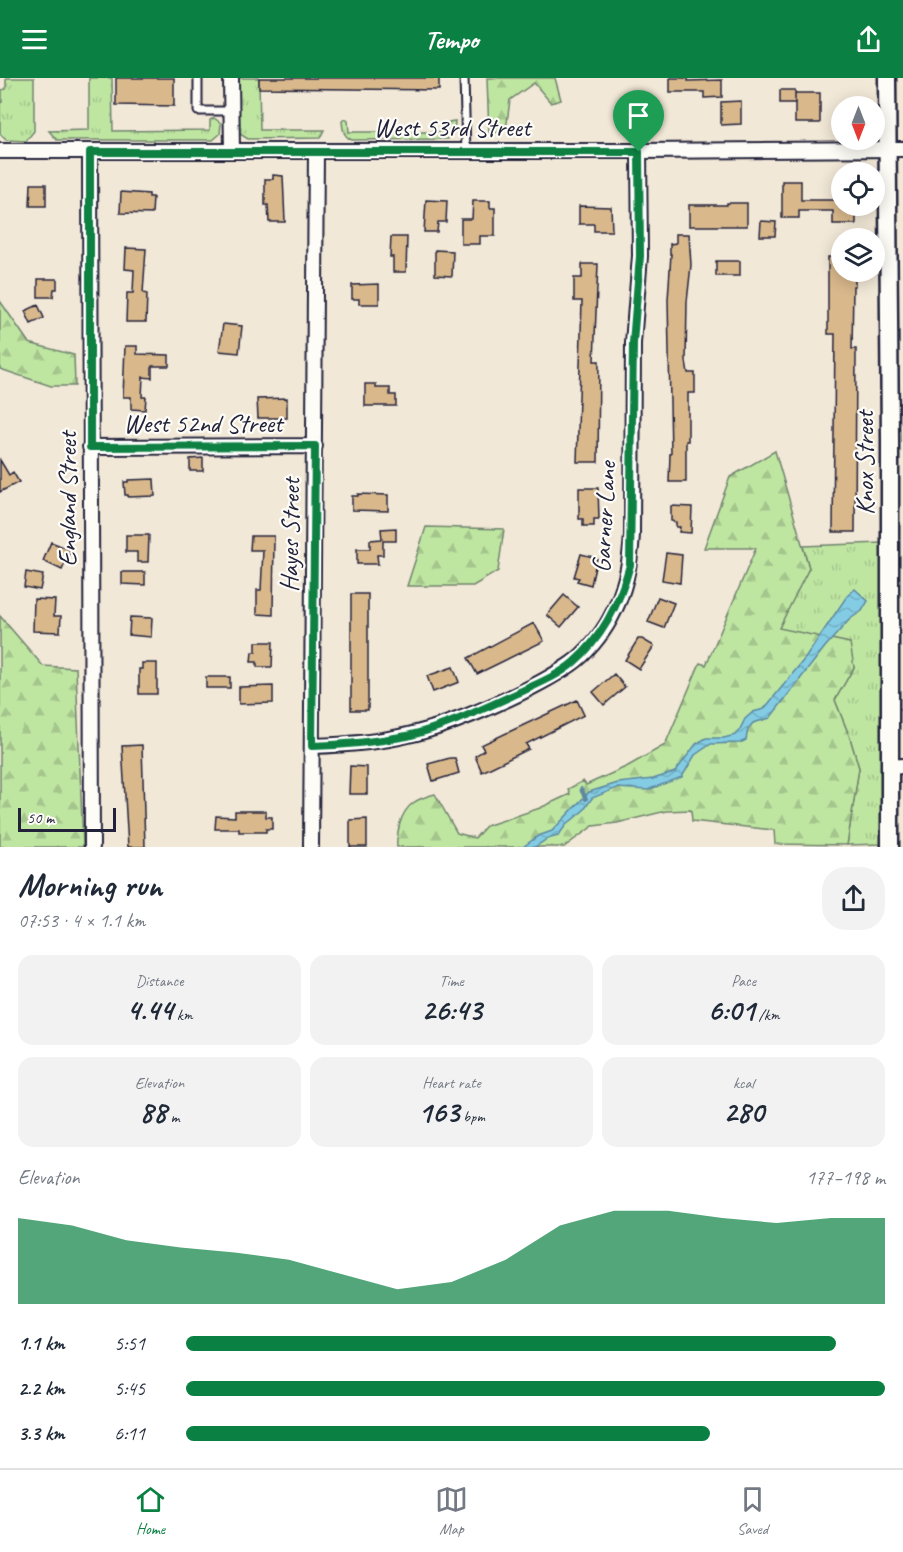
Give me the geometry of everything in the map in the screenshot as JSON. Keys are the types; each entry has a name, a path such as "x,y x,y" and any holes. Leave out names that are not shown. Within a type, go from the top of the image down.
{"street":[{"path":"231,78 232,151"},
{"name":"Knox Street","path":"886,78 886,149 896,440 896,767 890,847"},
{"name":"West 53rd Street","path":"0,151 639,152 903,149"},
{"name":"Hayes Street","path":"311,847 316,151"},
{"name":"England Street","path":"90,152 92,847"},
{"name":"Garner Lane","path":"312,746 358,744 409,735 485,708 547,679 574,662 609,621 621,596 630,565 633,343 640,256 639,152"},
{"name":"West 52nd Street","path":"90,447 315,446"}],"lane":[{"path":"198,78 198,111 231,111"},
{"path":"464,78 466,152"}],"green space":[{"path":"6,78 34,78 34,131 26,141 6,140 0,134 0,103 2,102 2,90 6,89"},
{"path":"89,78 112,78 113,131 210,130 210,120 214,118 221,123 220,134 213,140 57,140 49,131 89,130"},
{"path":"238,78 259,78 260,130 324,130 320,138 248,139 240,134 238,129"},
{"path":"487,78 555,78 561,100 551,103 534,83 510,100 506,130 489,134"},
{"path":"345,119 348,121 349,132 449,132 449,122 455,121 454,132 448,139 352,140 344,132 342,121"},
{"path":"0,301 29,343 74,355 75,386 51,386 0,369"},
{"path":"775,451 809,568 779,628 850,643 854,667 835,700 859,768 847,845 775,844 774,830 692,821 691,810 666,811 617,823 593,826 564,847 397,847 397,835 405,811 422,798 435,794 457,833 475,838 486,826 540,808 570,794 568,789 583,781 586,785 628,766 665,745 700,663 706,665 756,548 704,548 730,477"},
{"path":"426,527 504,529 498,571 473,586 407,586"},
{"path":"882,543 882,844 847,845 859,768 835,700 854,667 778,628 809,568 803,546"},
{"path":"0,616 43,666 76,668 83,847 0,847"}],"water":[{"path":"855,589 868,601 862,611 850,619 825,647 770,718 753,723 748,729 746,740 740,743 711,744 695,755 682,777 648,790 617,788 592,798 584,810 566,825 558,836 547,839 535,847 523,847 538,836 552,831 589,792 618,783 653,779 675,772 696,744 706,738 724,738 735,735 745,719 753,712 764,709 769,703 806,657 847,596"}],"building":[{"path":"116,78 174,78 174,106 116,105"},
{"path":"259,78 439,78 439,90 259,88"},
{"path":"670,78 688,78 688,81 722,80 722,97 704,98 704,92 670,92"},
{"path":"780,90 795,90 795,103 780,103"},
{"path":"795,93 820,93 820,123 795,123"},
{"path":"741,101 741,124 721,125 721,102"},
{"path":"273,175 283,176 285,222 269,222 268,205 265,205 265,179 273,179"},
{"path":"782,181 801,181 801,200 831,200 831,211 799,211 799,218 782,218"},
{"path":"31,184 46,184 46,206 30,206"},
{"path":"121,192 149,194 149,197 153,197 152,214 120,213"},
{"path":"426,200 447,201 446,222 438,222 437,232 424,232"},
{"path":"473,201 490,201 490,208 495,208 495,236 480,236 480,244 461,244 461,219 472,219"},
{"path":"727,203 747,203 747,226 689,226 689,205 727,205"},
{"path":"579,206 611,207 612,231 594,231 594,224 579,224"},
{"path":"833,216 856,216 856,224 833,224"},
{"path":"761,221 776,222 775,236 760,236"},
{"path":"676,234 689,234 691,265 687,302 686,361 688,373 695,373 695,393 688,393 686,482 669,482 671,454 668,300 670,244 676,243"},
{"path":"391,237 407,237 406,272 393,272 393,257 390,257"},
{"path":"126,248 146,249 143,293 147,294 146,322 126,322 127,293 133,293 134,270 125,269"},
{"path":"435,250 453,251 452,276 435,275"},
{"path":"828,257 831,257 831,282 855,282 853,286 852,349 856,349 855,532 833,532 835,334 828,334"},
{"path":"716,261 740,261 740,276 716,276"},
{"path":"582,264 598,264 594,361 599,361 598,462 577,462 582,301 574,301 574,278 582,278"},
{"path":"38,279 57,279 57,289 54,289 53,297 38,297"},
{"path":"379,284 379,304 359,304 359,299 352,299 352,285"},
{"path":"38,305 44,318 31,324 25,311"},
{"path":"223,324 242,326 239,353 219,351"},
{"path":"125,346 137,346 137,354 169,355 169,366 152,366 152,378 143,377 142,397 146,397 145,410 131,409 131,397 123,397"},
{"path":"365,384 376,384 376,388 390,388 390,395 396,395 396,406 365,406"},
{"path":"287,398 287,418 258,418 257,399"},
{"path":"203,458 203,471 190,471 190,459"},
{"path":"0,460 9,475 13,472 19,482 0,492"},
{"path":"154,479 155,496 128,497 125,495 124,482"},
{"path":"579,488 598,488 599,519 594,519 594,526 583,526 583,519 579,519"},
{"path":"358,494 388,495 388,511 352,510 352,496 358,496"},
{"path":"671,506 692,507 691,533 679,532 680,527 676,527 676,522 671,521"},
{"path":"396,528 396,541 383,541 383,555 377,555 378,564 357,564 357,549 370,549 370,540 382,539 381,529"},
{"path":"126,535 149,535 148,562 137,562 137,552 126,552"},
{"path":"251,536 274,536 273,615 257,614 257,590 261,590 263,550 250,550"},
{"path":"51,542 71,550 62,570 43,561"},
{"path":"666,553 682,555 680,583 662,580"},
{"path":"581,554 597,558 591,585 577,581 579,578 574,577"},
{"path":"26,572 43,575 40,590 24,587"},
{"path":"122,572 145,572 145,585 122,584"},
{"path":"351,594 368,594 368,710 351,710"},
{"path":"564,595 578,607 561,627 547,615"},
{"path":"658,597 674,603 664,628 648,622"},
{"path":"34,599 55,600 54,616 61,616 60,632 33,631"},
{"path":"130,617 152,618 151,637 129,635"},
{"path":"534,623 544,641 477,674 468,658"},
{"path":"638,639 654,646 639,669 625,660"},
{"path":"256,642 273,642 272,667 257,667 257,662 251,662 252,652 256,652"},
{"path":"142,663 157,663 157,694 139,694 139,669 142,669"},
{"path":"453,667 459,682 433,692 427,676"},
{"path":"614,674 625,687 604,705 593,692"},
{"path":"206,677 230,677 230,688 206,688"},
{"path":"273,686 273,703 239,704 239,687"},
{"path":"577,700 584,715 526,744 529,749 482,772 475,756 484,750 481,745"},
{"path":"142,745 145,847 128,847 122,746"},
{"path":"455,758 459,773 433,781 428,764"},
{"path":"350,766 367,767 367,794 349,794"},
{"path":"235,811 266,811 266,817 272,817 272,829 266,829 266,832 239,832 239,829 215,829 216,816 235,817"},
{"path":"367,819 367,847 350,847 350,820"}],"waterway":[{"path":"581,789 586,799"}],"route":[{"path":"90,152 639,152 640,256 633,343 632,536 630,565 621,596 609,621 574,662 547,679 485,708 409,735 358,744 312,746 315,446 90,447 90,152"}]}
